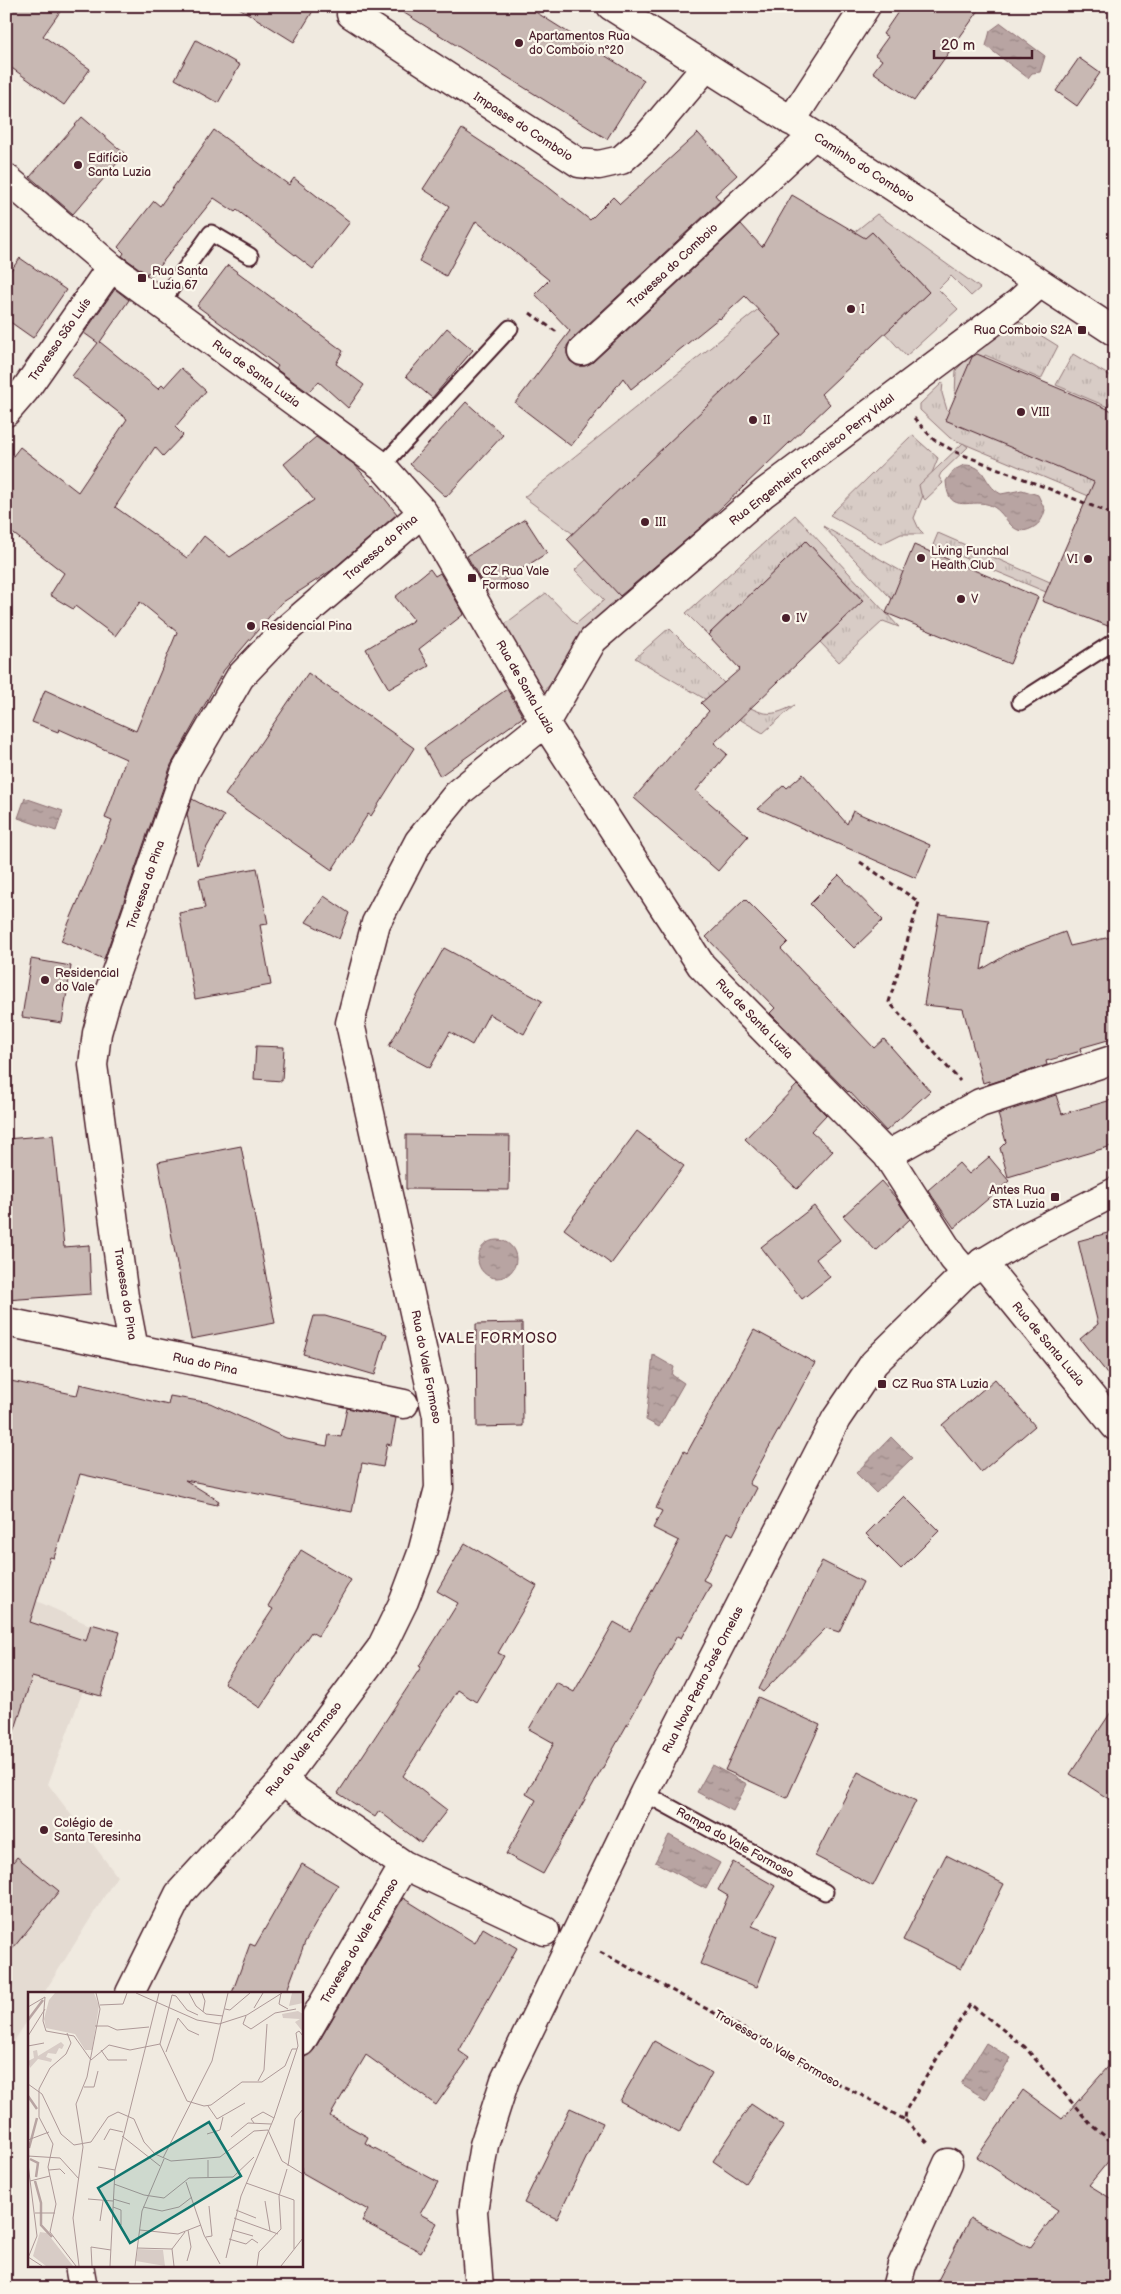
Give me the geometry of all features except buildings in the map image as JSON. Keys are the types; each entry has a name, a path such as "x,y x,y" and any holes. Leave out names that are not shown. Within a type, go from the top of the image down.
{"street":[{"name":"Caminho do Comboio","path":"612,6 1115,332"},
{"name":"Travessa do Comboio","path":"582,350 802,128 866,6"},
{"name":"Impasse do Comboio","path":"351,14 579,163 599,165 621,160 646,138 706,67"},
{"name":"Rua de Santa Luzia","path":"6,178 111,267 382,466 423,512 545,722 701,965 886,1155 953,1258 974,1268 1115,1426"},
{"name":"Travessa São Luís","path":"6,412 25,390 111,267"},
{"name":"Rua Engenheiro Francisco Perry Vidal","path":"545,722 593,640 764,494 1018,303 1040,282"},
{"name":"Travessa do Pina","path":"134,1349 124,1297 93,1065 97,1033 106,1001 186,770 240,677 281,634 423,512"},
{"name":"Rua do Vale Formoso","path":"130,1992 179,1894 282,1781 381,1648 404,1601 422,1553 439,1488 437,1416 350,1023 376,923 419,841 459,792 545,722"},
{"path":"886,1155 980,1104 1115,1059"},
{"name":"Rua Nova Pedro José Ornelas","path":"479,2288 474,2211 484,2145 502,2089 644,1793 836,1419 874,1363 974,1268 1026,1237 1115,1192"},
{"name":"Rua do Pina","path":"6,1322 404,1404"},
{"name":"Travessa do Vale Formoso","path":"282,1781 404,1865 545,1931"},
{"name":"Travessa do Vale Formoso","path":"302,2040 404,1865"},
{"path":"896,2288 902,2265 948,2163"},
{"path":"79,2266 83,2288"}],"lane":[{"path":"160,304 211,233 250,256"},
{"path":"382,466 510,328"},
{"path":"1020,702 1115,641"},
{"name":"Rampa do Vale Formoso","path":"644,1793 825,1892"}],"path":[{"path":"527,310 582,350"},
{"path":"913,418 934,440 956,452 1115,516"},
{"path":"860,862 920,902 888,1002 980,1104"},
{"name":"Travessa do Vale Formoso","path":"595,1950 765,2040 810,2070 869,2099 905,2120 906,2110 970,2004 1025,2047 1091,2125 1115,2144"}],"shaded area":[{"name":"Colégio de Santa Teresinha","path":"6,1587 105,1632 48,1784 117,1876 45,1992 28,1992 28,2020 6,2054"}],"green space":[{"path":"877,214 980,288 971,296 951,276 938,289 958,309 906,356 885,333 929,292 872,232 773,326 783,337 586,525 651,592 541,693 501,627 546,593 576,624 604,600 575,570 596,551 524,497"},
{"path":"1010,316 1058,346 1041,379 985,355 964,404 958,402 955,396 956,370"},
{"path":"1073,354 1115,379 1115,391 1108,407 1056,385"},
{"path":"943,382 942,393 947,410 1115,489 1115,507 950,438 920,410 920,404"},
{"path":"912,435 938,458 914,518 919,529 924,534 901,534 881,544 830,515"},
{"path":"963,443 968,447 941,473 939,477 943,483 925,500 919,485"},
{"path":"795,515 899,627 883,621 839,662 820,642 863,600 806,541 708,635 686,613"},
{"path":"823,526 918,581 905,613"},
{"path":"938,533 1050,582 1046,592 933,545"},
{"path":"669,628 747,706 760,712 776,713 795,705 763,733 635,658"}],"water":[{"path":"1001,23 1045,56 1040,72 1032,73 1028,78 986,46 990,31"},
{"path":"964,465 977,468 995,490 1001,494 1022,490 1038,495 1045,510 1041,520 1032,528 1025,531 1019,530 1014,528 992,506 977,503 956,503 951,499 946,481 954,470"},
{"path":"25,798 63,811 56,831 18,818"},
{"path":"497,1240 510,1246 516,1259 510,1272 497,1278 484,1272 478,1259 484,1246"},
{"path":"653,1355 674,1367 672,1375 684,1383 659,1427 646,1420"},
{"path":"891,1437 912,1458 876,1493 856,1473"},
{"path":"712,1765 747,1784 733,1811 697,1792"},
{"path":"669,1835 720,1863 706,1889 655,1862"},
{"path":"986,2043 1011,2058 986,2099 961,2084"}],"place":[{"name":"Apartamentos Rua do Comboio nº20","path":"519,43"},
{"name":"Edifício Santa Luzia","path":"78,165"},
{"name":"Rua Santa Luzia 67","path":"142,278"},
{"name":"I","path":"851,309"},
{"name":"Rua Comboio S2A","path":"1082,330"},
{"name":"VIII","path":"1021,412"},
{"name":"II","path":"753,420"},
{"name":"III","path":"645,522"},
{"name":"Living Funchal Health Club","path":"921,558"},
{"name":"VI","path":"1088,559"},
{"name":"CZ Rua Vale Formoso","path":"472,578"},
{"name":"V","path":"961,599"},
{"name":"IV","path":"786,618"},
{"name":"Residencial Pina","path":"251,626"},
{"name":"Residencial do Vale","path":"45,980"},
{"name":"Antes Rua STA Luzia","path":"1055,1197"},
{"name":"CZ Rua STA Luzia","path":"882,1384"},
{"name":"Colégio de Santa Teresinha","path":"44,1830"}],"district":[{"name":"VALE FORMOSO","path":"498,1338"}]}
